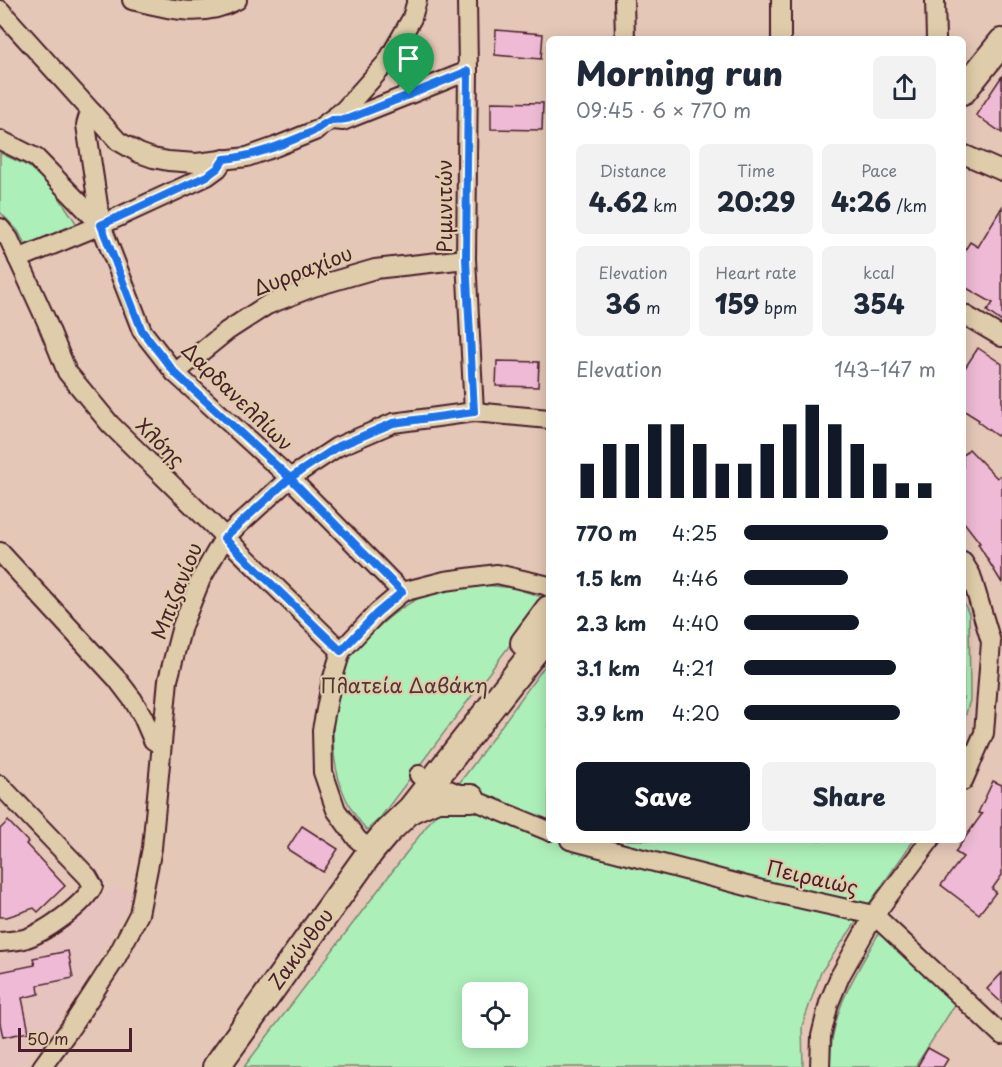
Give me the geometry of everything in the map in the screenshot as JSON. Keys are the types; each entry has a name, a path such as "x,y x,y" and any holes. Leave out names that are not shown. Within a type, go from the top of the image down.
{"street":[{"path":"132,0 157,3 177,11 203,12 225,7 237,0"},
{"path":"0,9 118,141 139,153 184,163 247,157 317,129 332,120 344,110 387,62 412,18 417,0"},
{"name":"Ριμινιτών","path":"467,0 466,259 474,412"},
{"path":"624,0 625,36"},
{"path":"781,0 782,36"},
{"path":"935,0 936,36"},
{"path":"966,77 1002,20"},
{"path":"966,78 1002,42"},
{"path":"332,120 343,121 468,71"},
{"path":"93,113 86,125 101,225"},
{"name":"Δαρδανελλίων","path":"0,140 36,158 101,225 142,331 175,373 290,478 402,592"},
{"path":"966,155 1002,171"},
{"path":"18,259 101,225 207,176 218,168 224,159"},
{"name":"Χλόης","path":"0,228 9,239 67,372 110,424 341,651"},
{"name":"Δυρραχίου","path":"175,373 227,331 267,305 314,287 375,269 466,259"},
{"path":"966,316 1002,337"},
{"name":"Μπιζανίου","path":"42,1067 116,958 139,914 152,848 168,680 182,626 201,579 224,538 290,478 337,447 393,423 474,412 546,418"},
{"path":"0,552 117,679 133,700 153,740 161,745"},
{"path":"966,567 971,576 991,642 993,735 966,776"},
{"path":"379,841 357,839 336,810 323,772 322,730 331,684 341,651 377,613 402,592 445,581 496,574 546,586"},
{"name":"Ζακύνθου","path":"379,841 411,809 426,779 546,613"},
{"name":"Ζακύνθου","path":"216,1067 379,841 401,800 450,760 546,637"},
{"path":"450,760 454,783 465,795"},
{"path":"426,779 546,830"},
{"path":"0,784 93,886 89,893 58,921 26,938 0,942"},
{"path":"411,809 437,798 465,795"},
{"name":"Πειραιώς","path":"582,843 762,890 874,915 1002,1035"},
{"path":"820,1067 821,1036 829,1003 840,976 874,915 928,843"}],"shaded area":[{"path":"115,885 134,893 81,989 40,1047 13,1067 0,1067 0,959 54,940"}],"green space":[{"path":"0,153 28,166 53,188 82,232 33,259 18,231 0,212"},
{"name":"Πλατεία Δαβάκη","path":"484,585 514,588 542,597 543,601 380,818 367,830 345,797 335,759 333,739 337,699 350,657 363,640 411,602 437,591"},
{"path":"966,608 969,614 970,700 966,714"},
{"path":"546,664 546,843 912,843 821,972 802,1026 803,1067 244,1067 473,765"},
{"path":"883,926 958,1000 915,1067 830,1067 834,1027 846,993"}],"building":[{"path":"496,30 543,34 541,59 495,55"},
{"path":"1002,76 1002,133 976,115"},
{"path":"491,102 543,103 542,130 491,129"},
{"path":"1002,207 1002,322 987,311 993,303 966,288 966,248 970,242 978,247"},
{"path":"978,348 1002,364 1002,430 997,436 966,412 966,366"},
{"path":"497,361 539,362 538,387 496,386"},
{"path":"969,449 997,478 1002,474 1002,583 978,544 980,543 966,525 966,452"},
{"path":"993,781 1002,785 1002,875 992,889 996,892 979,914 941,885 963,857 955,852 961,843 966,843 966,837 982,814 978,813"},
{"path":"8,821 65,886 38,912 34,908 0,917 0,829"},
{"path":"302,826 338,849 323,872 287,849"},
{"path":"68,951 73,978 38,985 39,994 22,998 29,1032 3,1037 0,1023 0,972 35,965 33,958"},
{"path":"1002,973 1002,1003 987,989"},
{"path":"928,1048 948,1059 943,1067 917,1067"}],"route":[{"path":"409,95 343,121 332,120 317,129 247,157 224,159 218,168 207,176 101,225 142,331 175,373 290,478 402,592 377,613 341,651 224,538 290,478 337,447 393,423 474,412 466,259 468,71 409,95"}]}
